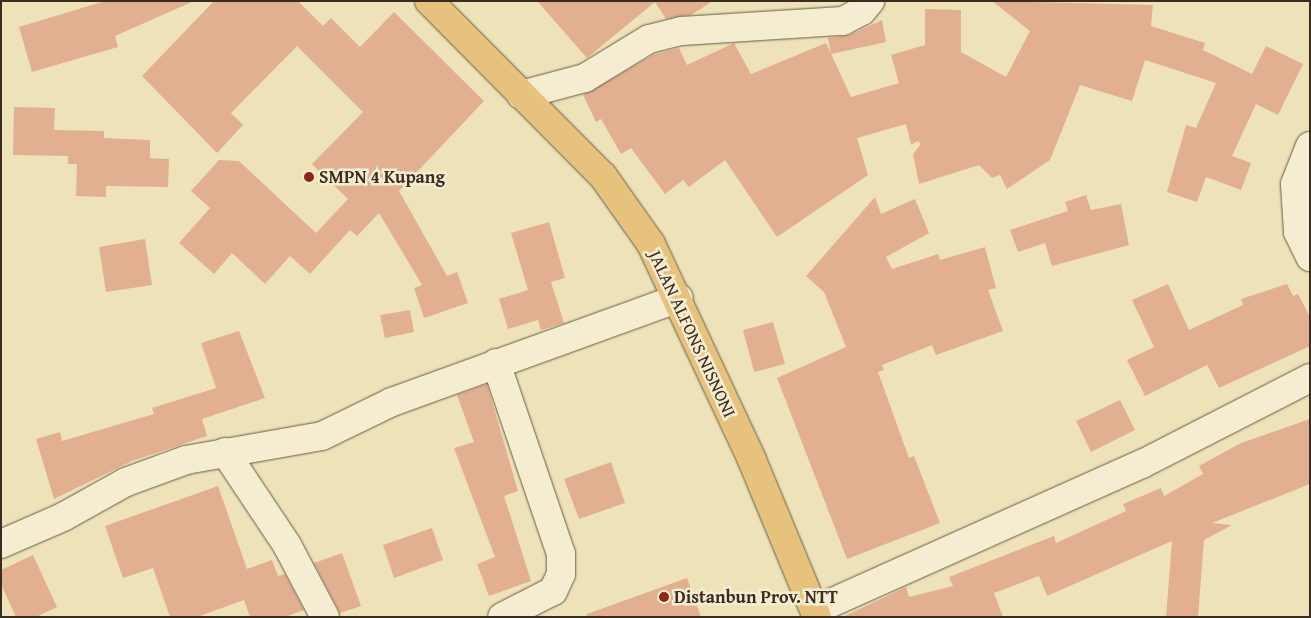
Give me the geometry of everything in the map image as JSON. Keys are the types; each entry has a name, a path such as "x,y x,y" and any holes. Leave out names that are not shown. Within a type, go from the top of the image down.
{"main road":[{"name":"JALAN ALFONS NISNONI","path":"428,1 603,176 651,244 679,298 816,613"}],"street":[{"path":"521,96 585,78 649,39 682,31 843,20 862,11 870,1"},
{"path":"1310,146 1295,184 1298,232 1310,257"},
{"path":"1,544 63,517 126,482 225,452 322,436 392,402 679,298"},
{"path":"496,363 561,554 561,574 553,590 502,617"},
{"path":"816,613 1142,464 1310,378"},
{"path":"225,452 287,545 326,617"}],"building":[{"path":"105,1 194,1 115,36 118,47 32,72 19,27"},
{"path":"214,1 298,1 323,26 331,18 360,47 394,12 484,101 399,191 447,276 457,272 468,303 424,318 414,288 422,285 379,213 357,236 350,230 310,274 290,256 265,284 232,253 214,274 179,243 210,208 191,191 219,160 239,161 316,233 348,199 312,164 363,112 297,46 231,113 243,125 217,153 142,76"},
{"path":"537,1 713,1 691,15 666,19 655,2 587,58"},
{"path":"992,1 1153,5 1151,26 1205,43 1203,50 1252,74 1266,46 1303,64 1278,115 1256,104 1232,156 1251,163 1241,190 1206,177 1197,202 1167,192 1186,125 1196,128 1216,83 1145,60 1132,101 1080,85 1050,160 1007,189 1000,175 992,178 979,165 919,184 913,154 921,144 918,141 911,145 906,124 857,138 868,175 777,237 725,160 689,187 683,180 665,194 631,148 621,154 601,119 596,122 583,95 655,54 679,48 687,65 734,43 751,74 826,43 851,97 899,83 891,55 925,45 925,9 961,10 961,52 1006,77 1030,31"},
{"path":"882,20 886,42 831,54 828,38 850,35"},
{"path":"14,107 55,108 54,130 104,131 104,138 150,140 150,158 169,159 168,187 106,186 106,197 76,196 77,164 68,164 68,156 13,155"},
{"path":"1086,195 1091,210 1121,204 1129,245 1052,266 1045,243 1018,252 1010,230 1068,211 1065,202"},
{"path":"875,197 881,214 915,199 929,233 886,257 892,269 938,254 940,260 985,247 996,288 988,290 1003,331 936,355 932,345 882,365 884,370 878,372 909,458 914,456 940,523 847,559 777,378 846,347 824,292 806,276"},
{"path":"549,222 565,278 551,282 564,323 541,330 538,320 508,329 499,299 528,290 511,233"},
{"path":"145,239 152,285 106,292 99,247"},
{"path":"1168,284 1189,330 1243,305 1241,299 1287,284 1293,296 1298,294 1310,317 1310,346 1219,388 1207,365 1145,396 1127,360 1154,347 1132,300"},
{"path":"410,310 414,332 385,338 380,315"},
{"path":"773,322 785,364 754,372 743,330"},
{"path":"239,331 265,398 202,419 207,436 132,461 54,499 36,439 60,432 62,441 154,414 152,408 216,388 201,343"},
{"path":"487,384 518,491 504,496 531,581 489,596 477,564 495,557 454,448 474,442 457,395"},
{"path":"1120,400 1135,430 1091,452 1076,421"},
{"path":"1310,419 1310,484 1212,523 1232,525 1204,540 1198,617 1166,617 1172,541 1047,596 1039,576 994,593 1003,617 843,617 906,587 909,597 953,586 949,577 1054,536 1056,543 1126,511 1123,504 1161,488 1164,496 1203,474 1199,466 1241,443"},
{"path":"611,462 625,503 579,519 564,479"},
{"path":"218,486 247,569 272,560 278,576 285,574 304,610 285,617 250,617 244,600 197,617 170,617 153,568 123,578 105,526"},
{"path":"432,528 443,560 394,578 383,545"},
{"path":"342,553 361,606 340,613 314,563"},
{"path":"33,555 57,607 36,617 16,617 1,584 1,570"},
{"name":"Distanbun Prov. NTT","path":"687,578 701,617 587,617 587,614"}],"place":[{"name":"SMPN 4 Kupang","path":"309,177"},
{"name":"Distanbun Prov. NTT","path":"664,597"}]}
